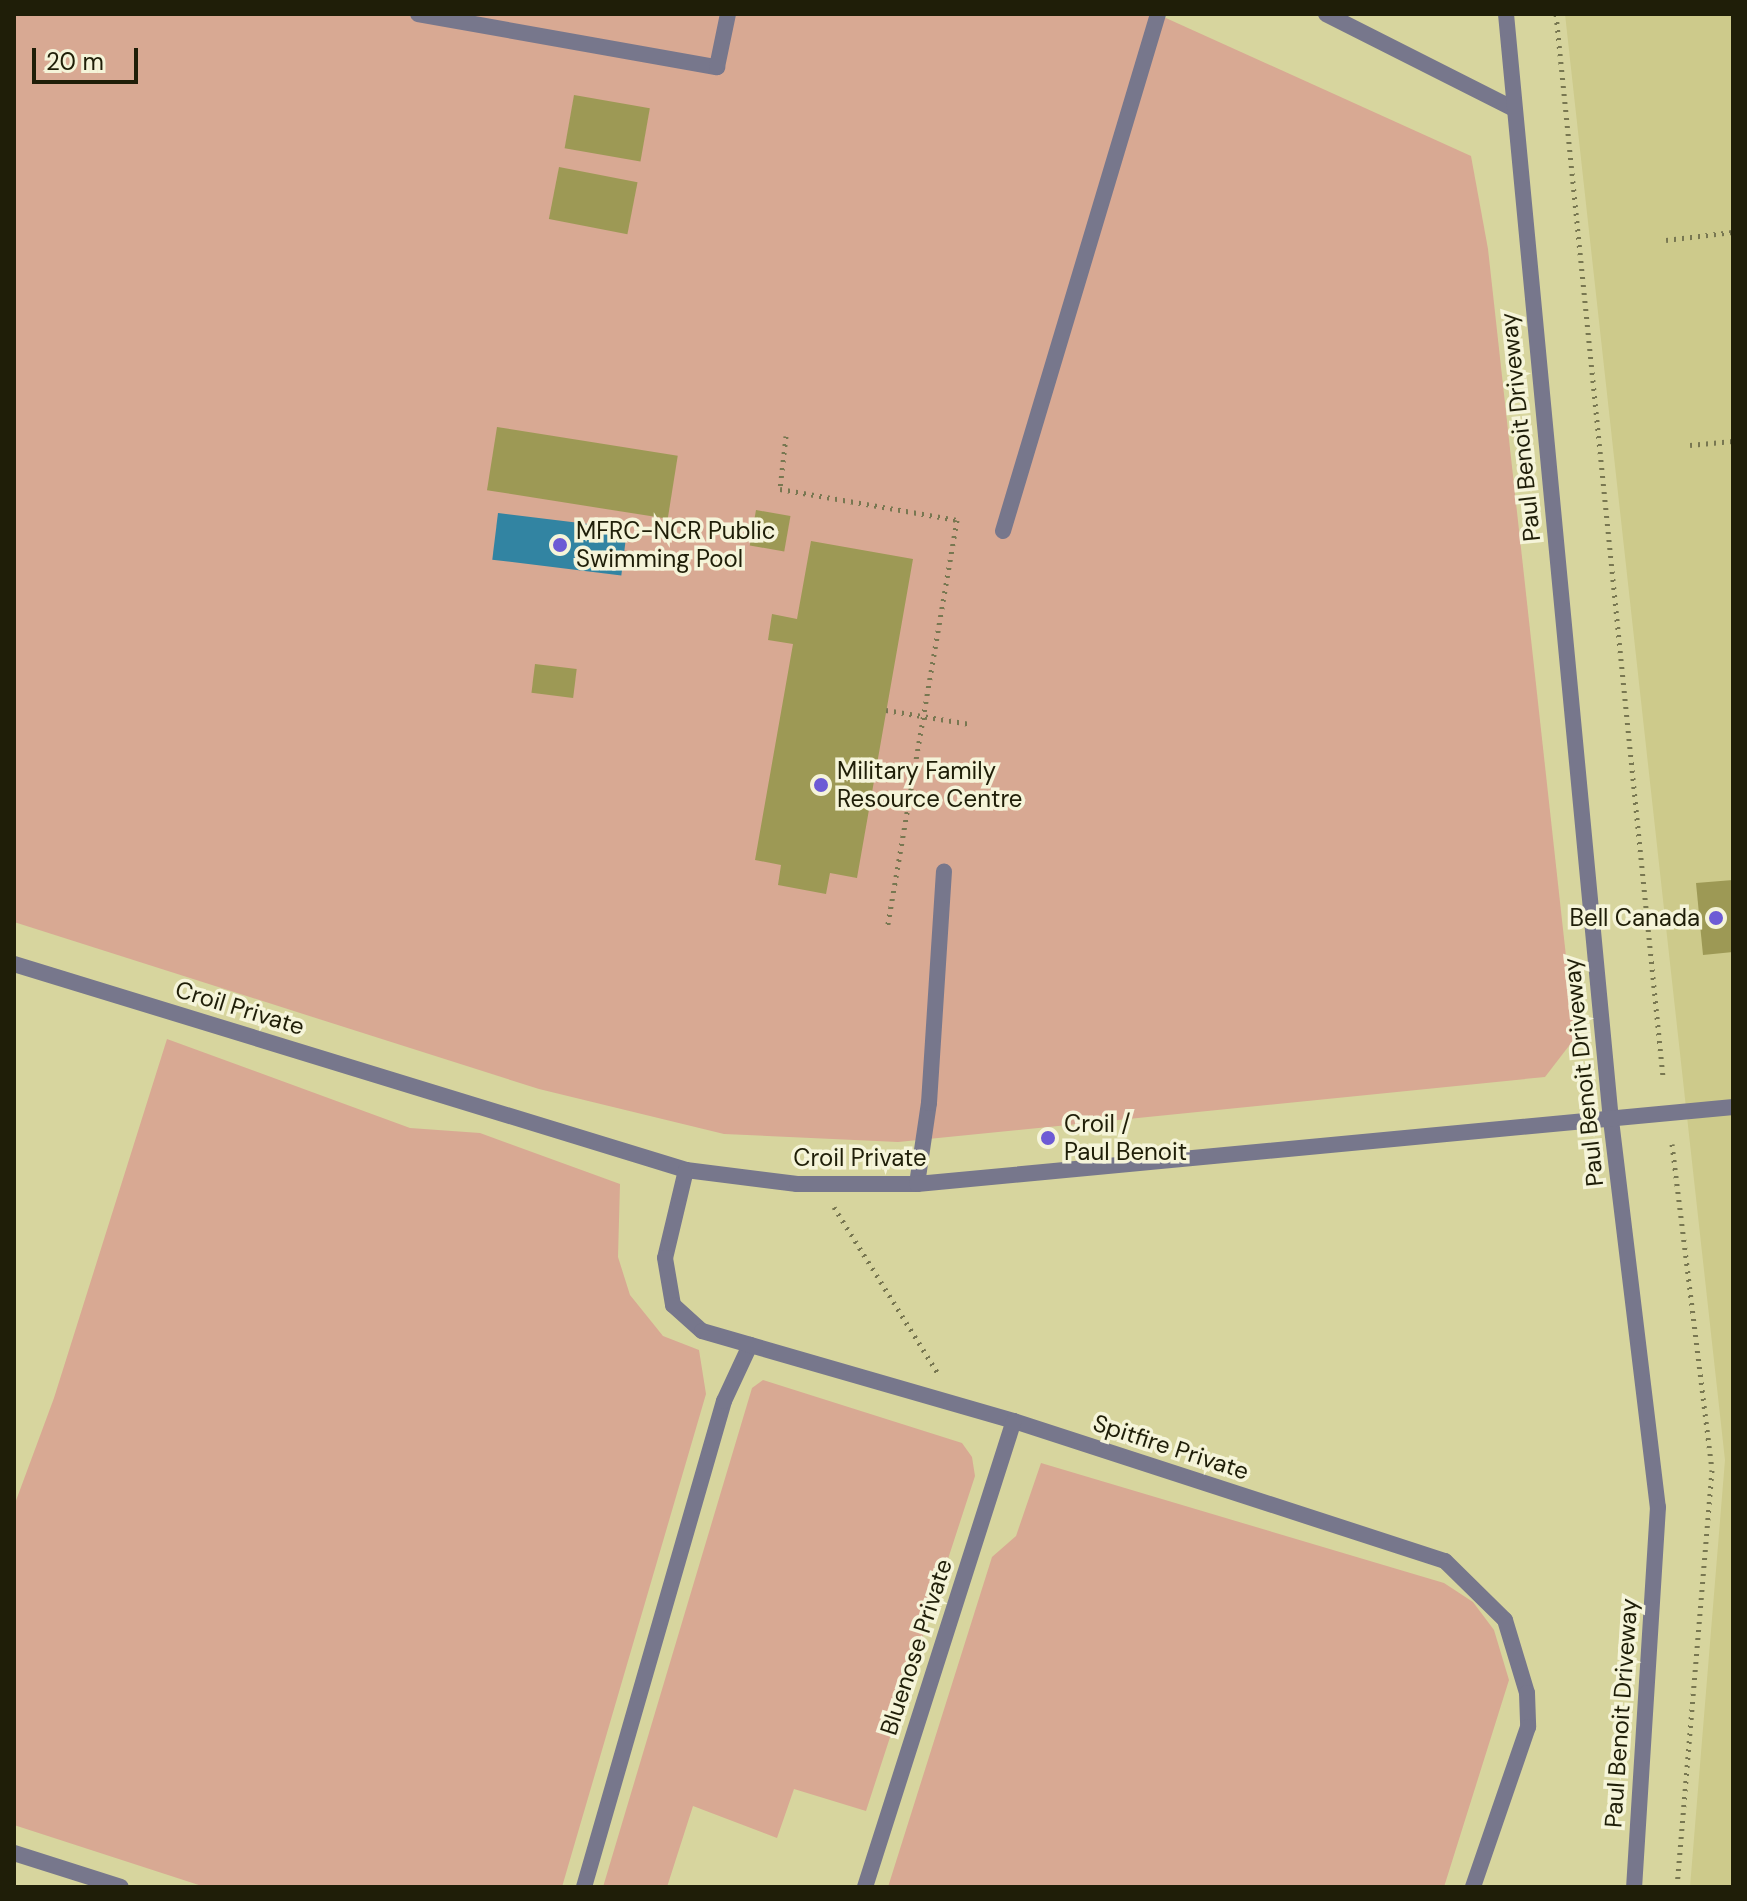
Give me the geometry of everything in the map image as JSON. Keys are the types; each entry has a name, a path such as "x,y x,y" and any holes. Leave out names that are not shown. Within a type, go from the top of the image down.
{"street":[{"path":"418,14 717,67 728,14"},
{"path":"1003,531 1158,14"},
{"path":"1326,14 1514,109"},
{"name":"Paul Benoit Driveway","path":"1506,14 1611,1120 1658,1507 1634,1887"},
{"path":"917,1184 929,1103 944,871"},
{"name":"Croil Private","path":"14,964 686,1170 819,1184 917,1184 1733,1107"},
{"name":"Spitfire Private","path":"686,1170 665,1258 673,1305 702,1331 1014,1421 1445,1561 1505,1620 1527,1693 1528,1727 1473,1887"},
{"path":"584,1887 724,1401 750,1345"},
{"name":"Bluenose Private","path":"865,1887 1014,1421"},
{"path":"14,1853 121,1887"},
{"path":"1634,1887 1641,1887"}],"path":[{"path":"1556,14 1663,1076"},
{"path":"1666,240 1733,232"},
{"path":"786,436 780,489 957,520 887,928"},
{"path":"1690,445 1733,441"},
{"path":"886,710 970,724"},
{"path":"1672,1144 1712,1470 1677,1887"},
{"path":"819,1184 959,1406"}],"shaded area":[{"path":"14,14 1157,14 1471,156 1488,249 1575,1038 1545,1077 898,1142 724,1134 539,1089 14,922"},
{"path":"1565,14 1733,14 1733,1887 1690,1887 1725,1460"},
{"path":"167,1039 410,1128 480,1133 620,1184 618,1257 630,1295 663,1336 699,1350 706,1394 562,1887 205,1887 14,1825 14,1506 54,1398"},
{"path":"763,1380 962,1443 972,1457 975,1476 866,1811 794,1789 777,1838 693,1806 667,1887 603,1887 752,1388"},
{"path":"1041,1463 1444,1583 1473,1602 1494,1630 1509,1680 1444,1887 888,1887 992,1557 1016,1536"}],"water":[{"name":"MFRC-NCR Public Swimming Pool","path":"498,513 627,529 621,575 492,560"}],"building":[{"path":"574,95 650,108 640,162 565,148"},
{"path":"559,167 638,182 627,234 549,219"},
{"path":"497,427 678,456 668,519 487,490"},
{"path":"756,510 790,516 784,552 750,545"},
{"name":"Military Family Resource Centre","path":"811,541 913,559 857,878 830,873 826,894 778,885 781,865 755,860 793,644 768,640 772,614 797,619"},
{"path":"535,664 577,669 573,698 531,693"},
{"name":"Bell Canada","path":"1733,880 1733,952 1703,955 1696,883"}],"place":[{"name":"MFRC-NCR Public Swimming Pool","path":"560,545"},
{"name":"Military Family Resource Centre","path":"821,785"},
{"name":"Bell Canada","path":"1716,918"},
{"name":"Croil / Paul Benoit","path":"1048,1138"}]}
